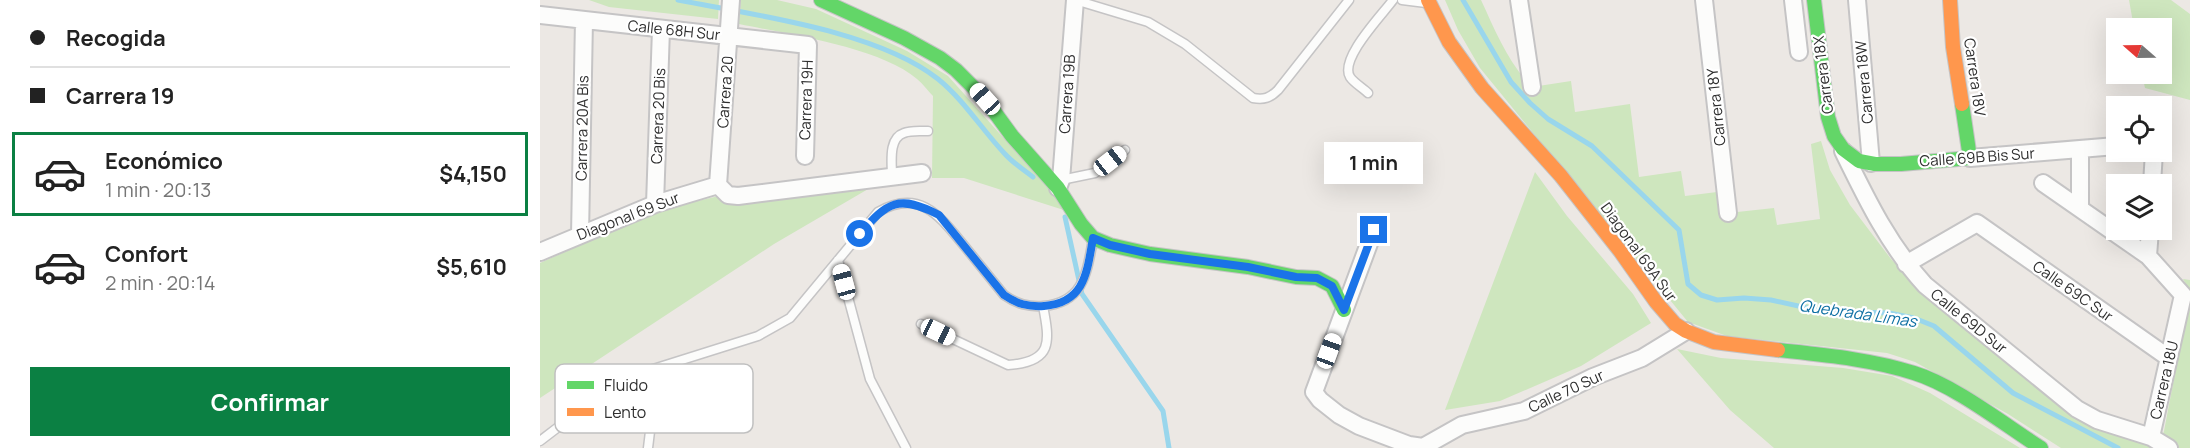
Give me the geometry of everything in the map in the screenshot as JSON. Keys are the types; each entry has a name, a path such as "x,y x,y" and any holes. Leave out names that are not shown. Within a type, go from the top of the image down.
{"street":[{"name":"Carrera 20","path":"718,185 731,0"},
{"path":"820,0 850,7 940,58 956,70 985,99 1012,136 1059,184 1081,224 1093,238 1110,245 1150,254 1248,267 1296,277 1317,278 1332,286 1344,310"},
{"name":"Carrera 19B","path":"1059,184 1074,0"},
{"path":"1520,0 1532,87"},
{"name":"Carrera 18Y","path":"1704,0 1728,213"},
{"name":"Carrera 18X","path":"1792,0 1799,52"},
{"name":"Carrera 18X","path":"1814,0 1829,125 1841,148"},
{"name":"Carrera 18W","path":"1857,0 1871,163"},
{"name":"Carrera 18V","path":"1950,0 1953,47 1970,158"},
{"name":"Diagonal 69A Sur","path":"1428,2 1449,42 1482,88 1562,176 1666,315 1686,331 1707,340 1733,345 1859,359 1916,373 1948,388 2041,448"},
{"name":"Calle 68H Sur","path":"540,15 661,29 729,28 808,45"},
{"name":"Carrera 20A Bis","path":"580,235 584,20"},
{"name":"Carrera 20 Bis","path":"655,204 661,29"},
{"name":"Carrera 19H","path":"805,156 808,45"},
{"name":"Calle 69B Bis Sur","path":"1841,148 1862,162 1883,164 2106,147"},
{"name":"Calle 69D Sur","path":"1841,148 1889,241 1925,285 2077,409 2106,424 2151,437 2169,448"},
{"path":"2080,149 2080,208"},
{"path":"718,185 728,195 738,196 922,172"},
{"path":"2043,183 2148,256"},
{"name":"Diagonal 69 Sur","path":"540,252 655,204 718,185"},
{"name":"Calle 69C Sur","path":"1906,264 1977,223 2169,358"},
{"path":"1344,310 1374,230"},
{"path":"2148,256 2149,240"},
{"name":"Carrera 18U","path":"2148,256 2183,295 2151,437"},
{"name":"Calle 70 Sur","path":"1344,310 1314,392 1320,400 1339,415 1359,426 1423,447 1462,425 1524,411 1593,377 1642,358 1686,331"}],"lane":[{"path":"1074,0 1148,22 1185,44 1253,98 1263,99 1272,96 1278,90 1349,0"},
{"path":"1368,93 1350,76 1348,66 1351,55 1393,0"},
{"path":"1402,0 1428,2"},
{"path":"892,176 892,146 897,138 903,133 928,130"},
{"path":"1059,184 1095,173 1125,150"},
{"path":"669,364 758,336 790,318 878,212 888,206 911,202 939,215 1004,295 1028,306 1060,304 1074,294 1084,279 1093,238"},
{"path":"838,260 870,379 906,448"},
{"path":"921,324 1008,365 1021,364 1035,359 1046,348 1048,336 1043,306"},
{"path":"540,441 555,430"},
{"path":"648,448 650,433"}],"green space":[{"path":"589,0 719,0 718,19 609,7"},
{"path":"741,0 777,0 816,9 907,51 948,76 1070,212 964,178 932,178 933,96 919,81 901,68 857,50 807,37 739,24"},
{"path":"1445,0 1481,0 1503,46 1523,78 1532,87 1571,81 1575,112 1630,104 1639,177 1681,171 1685,196 1725,191 1728,213 1774,208 1777,225 1820,219 1811,144 1821,141 1830,170 1850,205 1891,259 1920,289 2096,414 2153,448 2061,448 2008,414 1915,362 1887,353 1727,336 1688,322 1480,68 1458,30"},
{"path":"2129,0 2171,0 2190,14 2190,100 2145,88 2144,84 2172,84 2172,18 2132,18"},
{"path":"1535,172 1567,216 1633,294 1651,323 1581,366 1500,401 1445,410"},
{"path":"887,178 774,244 592,364 555,364 555,388 540,398 540,263 659,210 719,196"},
{"path":"2183,279 2190,280 2190,448 2158,448 2164,431 2188,305 2189,290"},
{"path":"1677,349 1721,358 1843,368 1892,376 1930,393 2020,448 1774,448 1730,410"}],"waterway":[{"path":"678,0 814,27 883,49 913,62 948,88 1008,157 1033,177"},
{"name":"Quebrada Limas","path":"1463,0 1511,82 1530,103 1548,119 1592,146 1679,230 1688,284 1701,295 1717,300 1744,298 1771,300 1821,311 1889,313 1914,318 1934,326 2013,393 2118,448"},
{"path":"1065,217 1082,294 1163,411 1169,448"}],"traffic: fast":[{"path":"821,0 904,38 940,58 956,70 985,99 1012,136 1058,188 1081,224 1093,238 1110,245 1150,254 1248,267 1296,277 1317,278 1332,286 1344,310"},
{"path":"1814,0 1828,117 1834,136 1843,149 1859,161 1875,164 1901,164 1970,158 1962,104"},
{"path":"1778,350 1864,361 1914,373 1946,387 1979,406 2041,448"}],"traffic: slow":[{"path":"1428,0 1449,42 1482,88 1561,176 1675,324 1714,342 1778,350"},
{"path":"1950,0 1953,47 1962,104"}],"route":[{"path":"860,234 878,212 888,206 911,202 926,208 939,215 1004,295 1028,306 1060,304 1074,294 1084,279 1093,238 1110,245 1150,254 1248,267 1296,277 1317,278 1332,286 1344,310 1374,230"}]}
